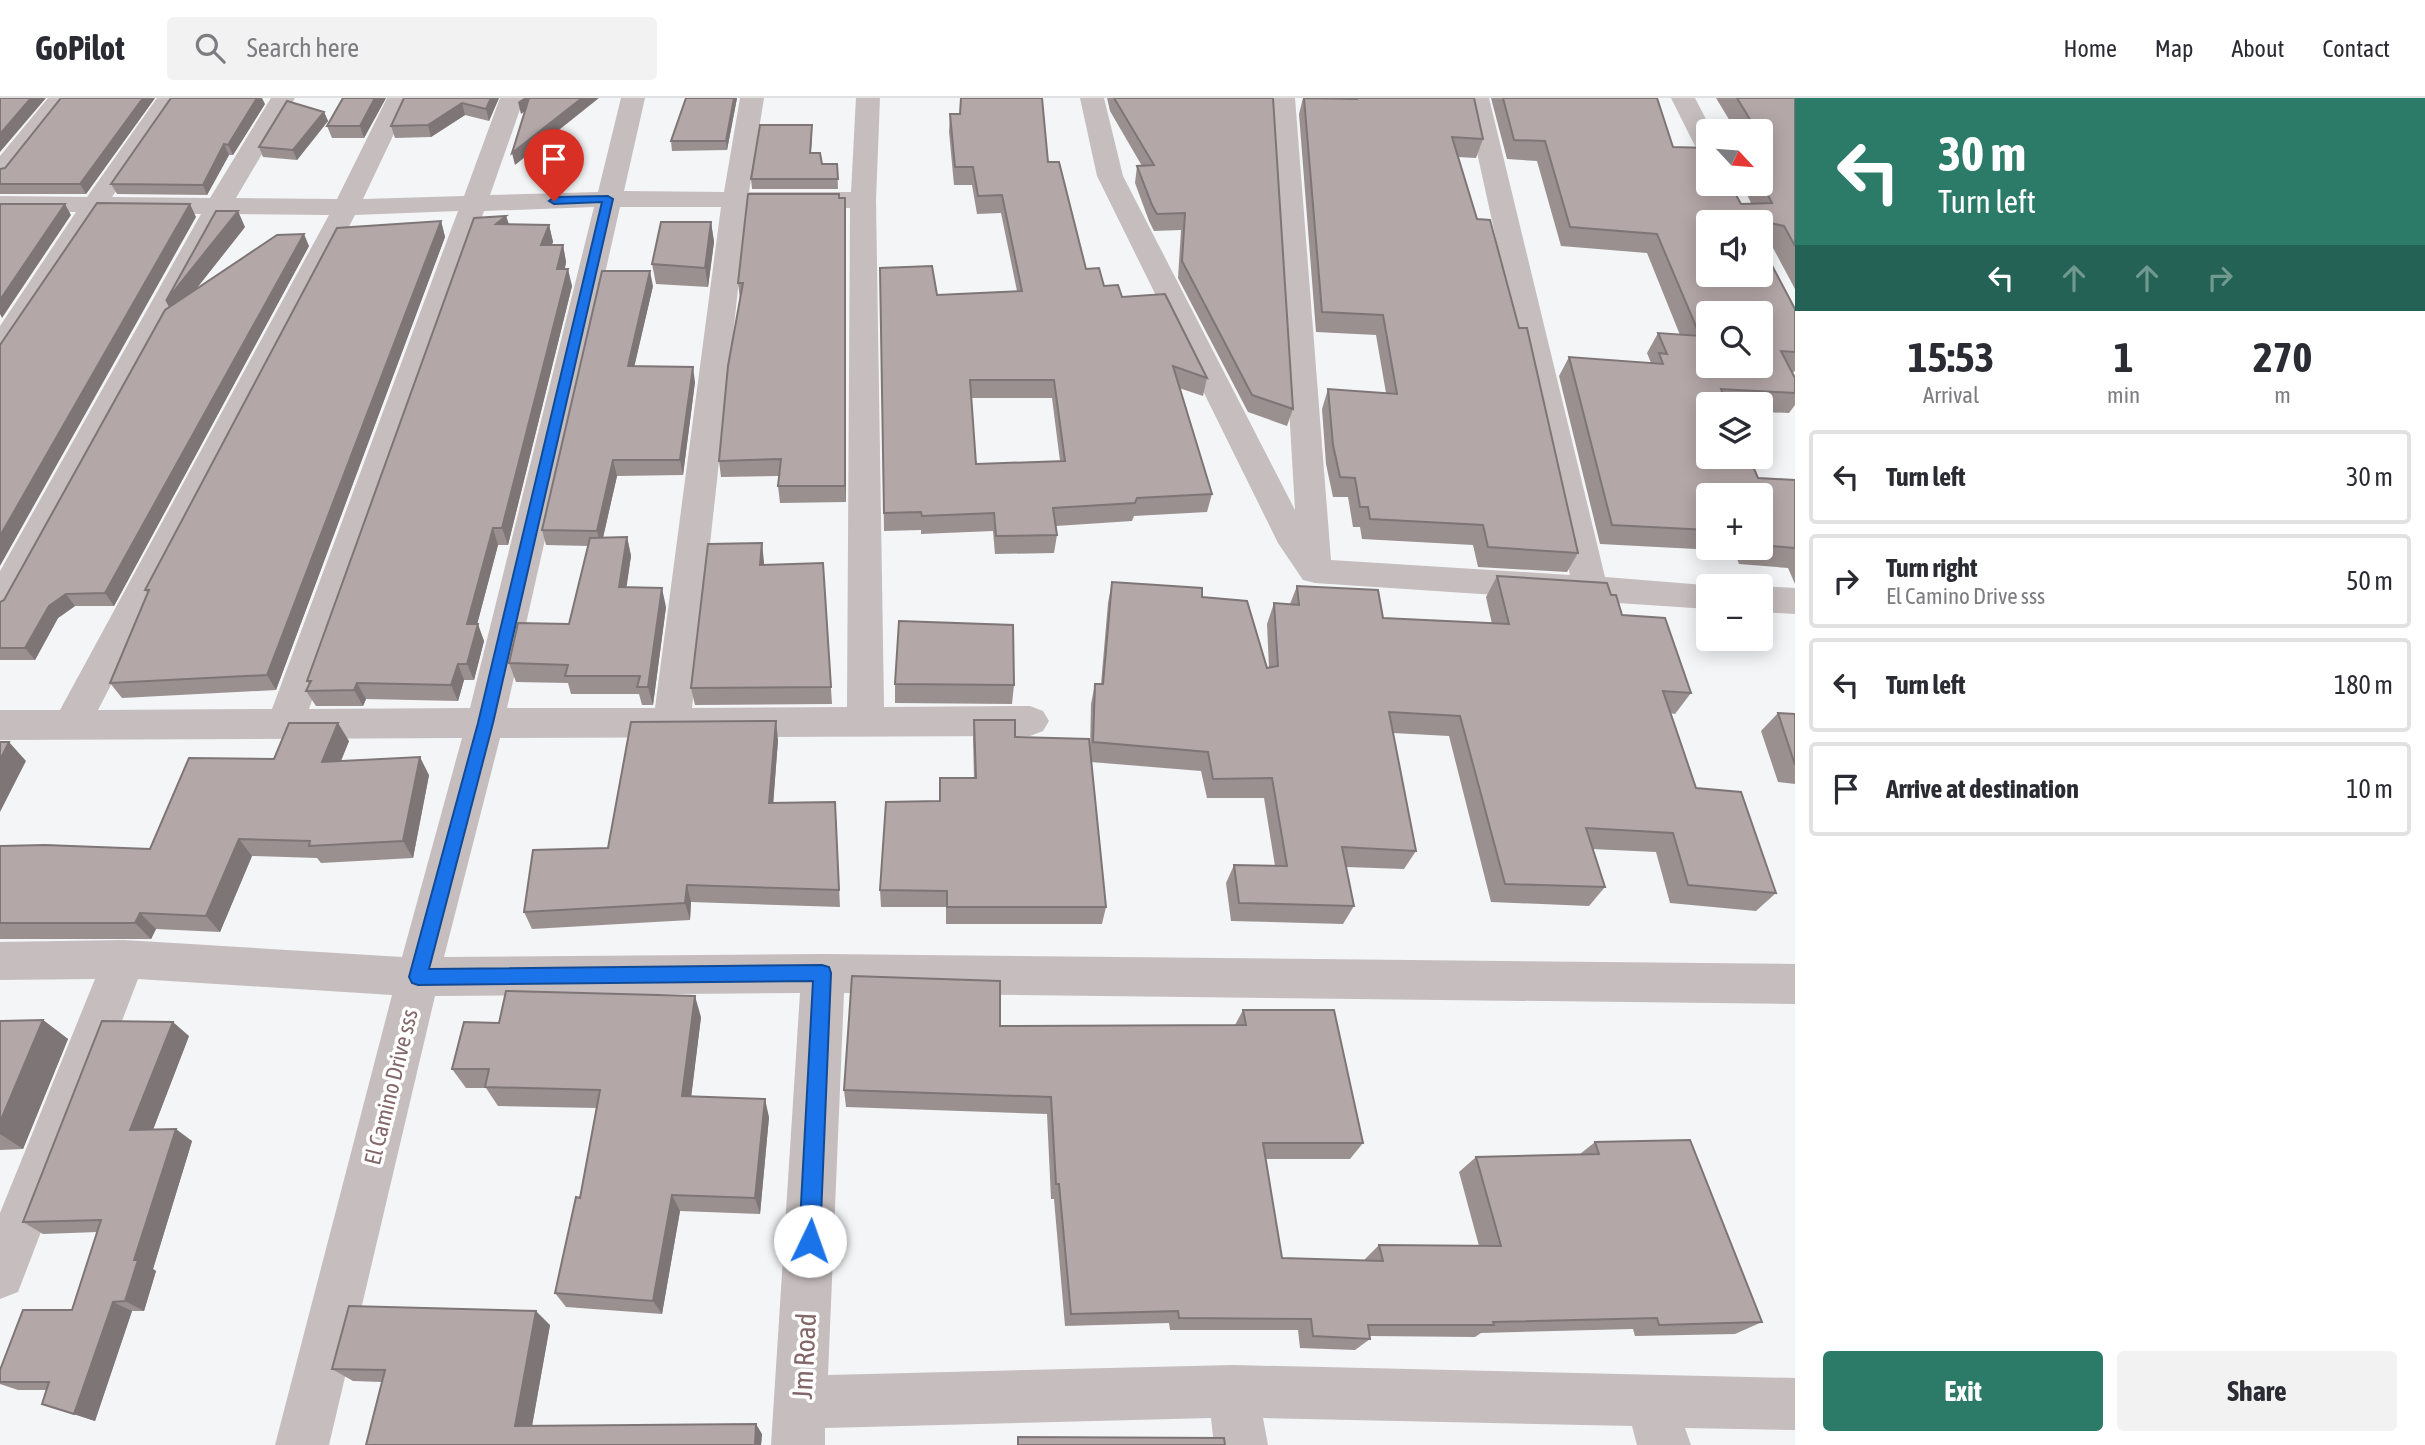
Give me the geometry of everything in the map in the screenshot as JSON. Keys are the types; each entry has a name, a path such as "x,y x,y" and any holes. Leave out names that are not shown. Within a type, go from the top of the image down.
{"street":[{"path":"0,172 60,98"},
{"path":"0,348 94,205 169,98"},
{"path":"0,602 219,205 283,98"},
{"path":"71,724 346,207 399,98"},
{"path":"285,724 512,98"},
{"name":"El Camino Drive sss","path":"302,1445 418,977 485,723 633,98"},
{"path":"672,722 735,201 752,98"},
{"path":"866,722 863,200 868,98"},
{"path":"1092,98 1114,183 1295,543 1315,571"},
{"path":"1283,98 1315,571"},
{"path":"1476,98 1591,590"},
{"path":"1683,98 1696,124"},
{"path":"0,204 346,207 608,199 863,200"},
{"path":"1315,571 1696,595"},
{"path":"1773,600 1795,601"},
{"path":"0,725 1030,721"},
{"path":"0,1274 124,959"},
{"path":"0,961 124,959 418,977 822,973 1795,984"},
{"name":"Jm Road","path":"800,1424 822,973"},
{"path":"1233,1391 1241,1445"},
{"path":"800,1424 1233,1391 1657,1423 1795,1404"}],"building":[{"path":"0,98 31,98 0,134"},
{"path":"61,98 143,98 80,184 0,184 0,169 5,168"},
{"path":"171,98 257,98 228,145 224,144 203,185 111,184"},
{"path":"343,98 375,98 360,126 327,126"},
{"path":"404,98 491,98 486,109 462,103 428,125 391,126"},
{"path":"529,98 582,98 512,153"},
{"path":"686,98 734,98 726,141 671,141"},
{"path":"961,98 1042,98 1048,162 1059,162 1086,269 1099,268 1104,286 1118,285 1122,297 1165,294 1207,378 1173,366 1212,494 1137,498 1135,503 1053,508 1057,535 996,536 994,513 922,516 921,512 884,513 880,268 932,266 937,295 1022,291 1002,195 978,196 973,167 955,167 950,114 960,114","holes":["970,380 1054,380 1065,461 976,464"]},
{"path":"1114,98 1273,98 1293,409 1252,395 1182,261 1185,213 1157,214 1137,166 1154,165"},
{"path":"1304,98 1474,98 1483,139 1452,137 1477,219 1490,220 1519,328 1527,328 1578,553 1488,547 1483,525 1370,519 1368,507 1360,507 1355,478 1340,477 1333,445 1328,389 1397,394 1383,315 1322,312"},
{"path":"1503,98 1657,98 1673,147 1696,148 1696,196 1737,196 1741,204 1772,203 1768,196 1773,196 1773,119 1750,119 1737,98 1795,98 1795,246 1784,226 1773,224 1773,210 1696,210 1696,287 1773,287 1773,267 1795,309 1795,352 1781,351 1795,378 1795,393 1721,389 1722,392 1696,392 1696,469 1754,469 1758,478 1795,480 1795,548 1773,546 1773,483 1696,483 1696,529 1612,525 1569,357 1663,364 1659,353 1667,354 1658,333 1696,336 1696,378 1773,378 1773,301 1696,301 1696,327 1657,234 1570,227 1545,141 1514,140"},
{"path":"287,101 324,112 293,150 259,147"},
{"path":"760,125 812,125 810,153 820,153 822,164 837,164 838,179 751,179"},
{"path":"748,194 839,194 839,198 845,198 845,486 778,486 781,459 719,461 728,366 743,283 738,283"},
{"path":"97,203 190,204 0,536 0,345"},
{"path":"0,204 65,204 0,300"},
{"path":"216,211 238,211 166,301"},
{"path":"506,216 496,224 549,225 541,245 563,245 557,269 568,269 502,528 493,528 467,624 478,624 467,664 458,664 451,685 357,683 354,690 306,691 311,681 307,681 474,218"},
{"path":"441,221 267,675 110,683 149,590 145,590 337,228"},
{"path":"661,222 711,222 705,268 652,264"},
{"path":"304,234 105,593 66,594 49,606 25,648 0,648 0,602 4,600 165,310 277,235"},
{"path":"602,271 650,271 628,366 693,367 680,460 613,460 597,531 542,530"},
{"path":"627,537 619,587 662,588 648,687 637,687 640,676 565,676 568,665 509,663 518,623 569,624 590,538"},
{"path":"762,543 760,565 823,563 831,687 691,688 708,544"},
{"path":"1497,576 1607,583 1611,595 1616,595 1622,615 1665,618 1691,693 1663,691 1696,788 1741,792 1776,893 1688,885 1673,833 1586,828 1605,887 1505,884 1460,716 1389,712 1416,851 1342,847 1354,906 1239,903 1234,865 1287,866 1272,778 1213,779 1208,752 1093,742 1095,684 1103,684 1112,582 1202,588 1202,597 1247,601 1267,668 1278,666 1274,603 1299,605 1297,586 1378,590 1383,618 1509,624"},
{"path":"899,621 1013,625 1014,685 895,684"},
{"path":"1778,713 1795,714 1795,765"},
{"path":"974,720 1015,720 1015,737 1089,739 1106,907 947,907 947,891 880,890 886,802 940,801 940,778 976,778"},
{"path":"776,721 769,803 835,802 839,890 687,885 685,903 524,912 533,850 608,848 631,722"},
{"path":"289,723 338,723 322,762 420,757 403,841 309,846 310,841 239,839 206,916 140,913 135,923 0,923 0,846 150,849 189,758 274,759"},
{"path":"0,742 9,742 0,760"},
{"path":"852,976 1000,981 1000,1026 1246,1025 1243,1010 1334,1010 1363,1143 1263,1143 1282,1258 1383,1261 1379,1245 1501,1246 1476,1157 1599,1154 1595,1142 1690,1140 1762,1322 1659,1325 1657,1318 1493,1322 1494,1325 1368,1325 1370,1339 1313,1336 1311,1319 1179,1318 1178,1311 1071,1314 1059,1184 1056,1184 1051,1097 844,1090"},
{"path":"506,991 695,996 682,1096 765,1099 755,1198 672,1195 653,1301 555,1293 576,1197 580,1198 600,1090 485,1087 489,1069 452,1069 464,1022 499,1023"},
{"path":"43,1020 0,1122 0,1021"},
{"path":"102,1021 173,1022 130,1130 176,1129 134,1260 138,1260 125,1301 113,1302 74,1414 42,1404 49,1382 0,1382 0,1370 23,1310 72,1310 101,1220 23,1222"},
{"path":"349,1306 536,1311 515,1426 756,1424 755,1445 366,1445 385,1370 332,1369"},
{"path":"1018,1437 1224,1438 1225,1445 1018,1445"}],"route":[{"path":"554,201 608,199 485,723 418,977 822,973 810,1241"}]}
